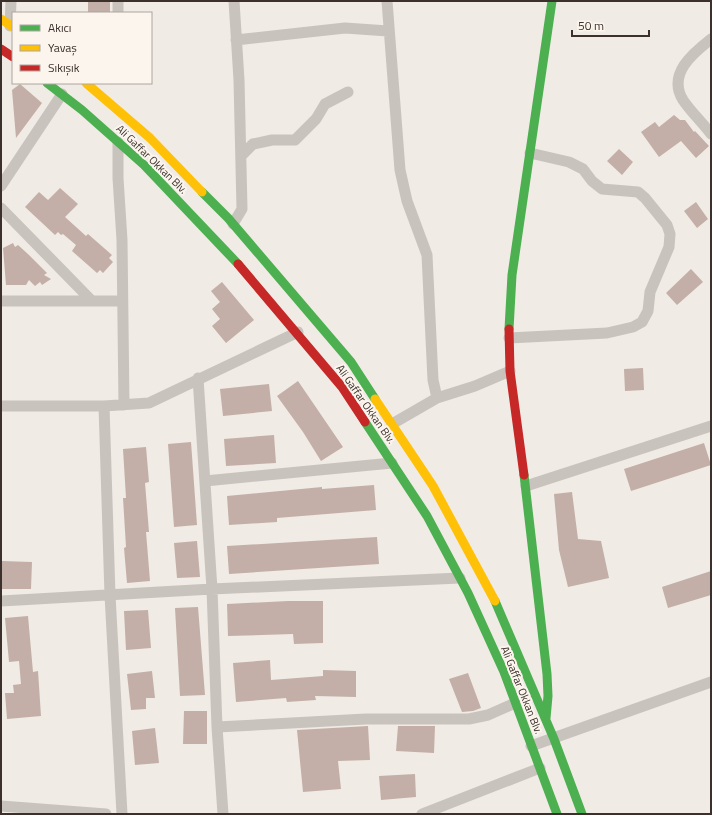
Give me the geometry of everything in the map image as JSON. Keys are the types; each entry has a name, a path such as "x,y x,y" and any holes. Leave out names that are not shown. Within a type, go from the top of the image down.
{"main road":[{"path":"546,720 548,696 547,674 526,486 510,370 509,338 512,275 552,1"},
{"path":"1,19 12,27"},
{"path":"1,49 12,56"},
{"name":"Ali Gaffar Okkan Blv.","path":"48,84 144,165 233,257 298,332 342,387 427,516 460,578 504,672 557,814"},
{"name":"Ali Gaffar Okkan Blv.","path":"91,85 150,138 233,224 351,362 433,486 493,597 554,739 582,814"}],"street":[{"path":"11,1 12,27"},
{"path":"118,1 118,12"},
{"path":"233,224 242,209 234,1"},
{"path":"387,1 388,31 400,170 407,201 427,255 433,380 436,398"},
{"path":"236,40 345,28 388,31"},
{"path":"711,38 690,55 680,70 678,79 679,90 683,100 711,134"},
{"path":"241,156 253,144 272,140 296,140 316,119 325,104 348,92"},
{"path":"1,186 62,94"},
{"path":"118,142 118,178 122,240 124,406"},
{"path":"509,338 608,333 633,327 642,322 648,311 650,292 669,247 670,234 667,225 645,198 638,192 602,189 583,169 569,162 530,153"},
{"path":"1,208 92,301"},
{"path":"1,301 122,301"},
{"path":"1,406 124,406 149,403 198,378 298,332"},
{"path":"392,424 436,398 475,386 510,370"},
{"path":"198,378 212,589 217,727 223,814"},
{"path":"104,406 110,595 122,814"},
{"path":"526,486 711,426"},
{"path":"205,481 392,463"},
{"path":"1,601 212,589 460,578"},
{"path":"531,746 711,682"},
{"path":"217,727 366,719 469,719 488,715 515,703"},
{"path":"422,814 540,768"},
{"path":"1,806 106,814"}],"building":[{"path":"88,1 110,1 110,12 88,12"},
{"path":"20,84 42,103 16,138 12,90"},
{"path":"674,115 680,120 685,120 694,132 695,131 709,146 696,158 681,141 659,157 641,132 655,122 659,127"},
{"path":"619,149 633,162 622,175 607,161"},
{"path":"60,188 78,204 65,217 86,236 88,234 112,255 109,258 113,262 103,273 100,270 97,273 72,251 76,245 63,234 61,235 58,232 55,235 25,207 39,192 48,200"},
{"path":"696,202 708,219 697,228 684,211"},
{"path":"13,243 15,247 18,245 29,255 47,273 44,275 51,279 42,285 40,282 35,286 29,280 26,285 6,285 3,248"},
{"path":"691,269 703,282 677,305 666,293"},
{"path":"222,282 254,320 226,343 212,326 220,319 212,309 220,302 211,291"},
{"path":"643,368 644,390 625,391 624,369"},
{"path":"298,381 343,447 321,461 303,432 277,396"},
{"path":"269,384 272,411 223,416 220,389"},
{"path":"274,435 276,463 226,466 224,439"},
{"path":"191,442 197,525 174,527 168,444"},
{"path":"704,443 711,465 631,491 624,469"},
{"path":"146,447 149,482 145,483 149,532 146,532 150,581 127,583 124,548 126,547 123,498 126,498 123,449"},
{"path":"374,485 376,510 277,518 277,522 229,525 227,496 322,487 322,489"},
{"path":"572,492 578,539 601,541 609,578 568,587 559,550 554,494"},
{"path":"377,537 379,564 229,574 227,546"},
{"path":"197,541 200,577 177,578 174,543"},
{"path":"1,561 32,562 31,589 1,589"},
{"path":"711,571 711,595 668,608 662,587"},
{"path":"323,601 323,643 294,644 293,634 228,636 227,604"},
{"path":"198,607 205,695 180,696 175,608"},
{"path":"148,610 151,648 126,650 124,611"},
{"path":"28,616 33,672 38,671 41,716 7,719 5,693 14,693 13,685 21,684 19,661 9,662 5,618"},
{"path":"270,660 271,680 323,676 323,670 356,671 356,697 315,696 316,700 287,702 286,698 236,702 233,663"},
{"path":"152,671 155,698 146,698 146,709 131,710 127,674"},
{"path":"468,673 481,708 473,711 462,712 449,679"},
{"path":"184,711 207,711 207,744 183,744"},
{"path":"368,726 370,760 338,761 341,789 303,792 297,730"},
{"path":"398,726 435,726 434,753 396,751"},
{"path":"155,728 159,763 135,765 132,731"},
{"path":"415,774 416,797 381,800 379,776"}],"traffic: fast":[{"path":"509,329 512,275 552,1"},
{"path":"48,84 82,110 144,165 238,264"},
{"path":"202,192 228,218 351,362 375,399"},
{"path":"365,422 427,516 468,593 504,672 557,814"},
{"path":"524,475 547,674 548,696 546,718"},
{"path":"495,601 554,739 582,814"}],"traffic: slow":[{"path":"1,19 12,26"},
{"path":"87,84 150,138 202,192"},
{"path":"375,399 433,486 495,601"}],"traffic: jam":[{"path":"1,49 12,56"},
{"path":"238,264 342,387 365,422"},
{"path":"509,329 510,371 524,475"}]}
